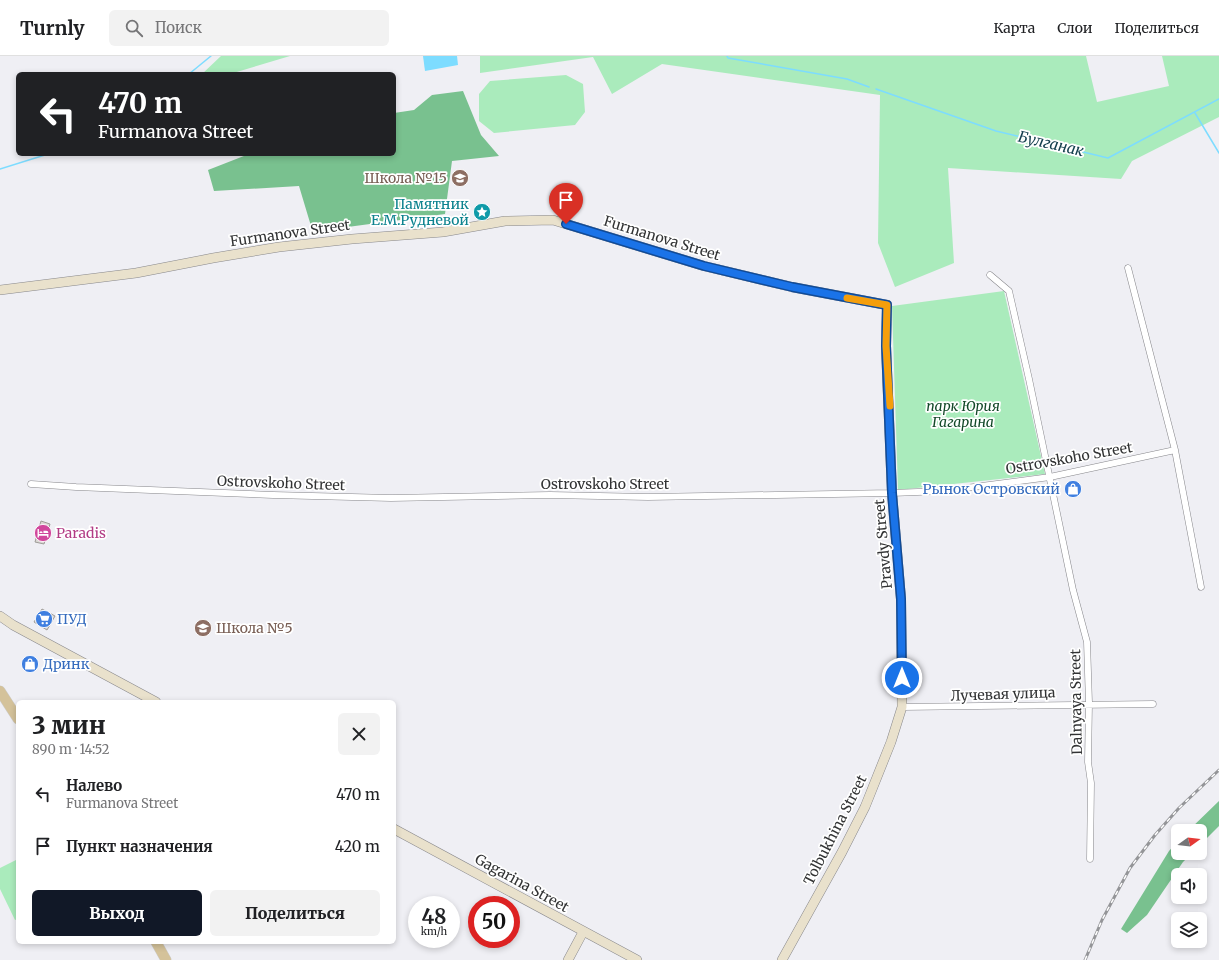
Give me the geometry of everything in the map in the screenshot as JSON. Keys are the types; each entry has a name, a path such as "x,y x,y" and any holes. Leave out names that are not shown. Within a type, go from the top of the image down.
{"main road":[{"name":"Furmanova Street","path":"0,290 136,273 279,247 352,239 443,232 505,221 553,220 704,266 792,287 887,305"},
{"name":"Pravdy Street","path":"887,305 886,346 892,493 901,599 902,707"},
{"path":"0,616 12,625 152,700"},
{"path":"0,626 12,625"},
{"path":"0,692 16,716"},
{"name":"Tolbukhina Street","path":"782,960 842,852 869,798 902,707"},
{"name":"Gagarina Street","path":"396,830 637,960"},
{"path":"568,960 584,932"},
{"path":"157,944 166,960"}],"street":[{"path":"1128,268 1175,450 1201,587"},
{"name":"Dalnyaya Street","path":"990,275 1009,291 1073,590 1087,642 1090,859"},
{"name":"Ostrovskoho Street","path":"31,484 257,495 391,498 550,495 648,496 892,493 943,490 1050,477 1175,450"},
{"name":"Лучевая улица","path":"902,707 922,708 1089,703 1153,704"}],"green space":[{"path":"221,56 290,56 237,72 204,72"},
{"path":"480,56 1086,56 1097,102 1169,86 1162,56 1219,56 1219,117 1132,161 1121,179 948,168 954,263 895,287 878,243 880,95 662,64 612,94 593,57 480,73"},
{"path":"566,75 583,84 585,112 575,125 494,133 479,121 479,94 490,81"},
{"path":"463,91 481,135 499,156 452,161 445,214 340,228 311,226 299,186 214,191 208,170 244,156 396,156 396,113 414,110 432,95"},
{"name":"парк Юрия Гагарина","path":"1004,291 1045,474 898,490 892,306"},
{"path":"1219,801 1219,826 1207,838 1207,824 1195,824"},
{"path":"1171,849 1171,860 1185,860 1179,868 1171,868 1171,880 1147,915 1127,933 1121,929"},
{"path":"16,860 15,920 0,889 0,868"}],"water":[{"path":"423,56 457,56 458,65 425,71"}],"building":[{"name":"Paradis","path":"41,521 50,524 44,544 35,542"},
{"name":"ПУД","path":"42,609 55,616 47,630 34,622"}],"waterway":[{"name":"Булганак","path":"191,72 211,56"},
{"name":"Булганак","path":"727,56 728,58 847,79 869,87"},
{"name":"Булганак","path":"876,89 996,131 1108,158 1219,99"},
{"path":"1195,113 1219,153"},
{"name":"Булганак","path":"0,169 42,156"}],"railway":[{"path":"1085,960 1102,920 1130,868 1155,835 1179,808 1219,770"}],"slow traffic":[{"path":"847,298 887,305 886,346 890,406"}],"place":[{"name":"Школа №15","path":"460,178"},
{"name":"Памятник Е.М.Рудневой","path":"482,212"},
{"name":"Рынок Островский","path":"1073,489"},
{"name":"Paradis","path":"43,533"},
{"name":"ПУД","path":"44,619"},
{"name":"Школа №5","path":"203,628"},
{"name":"Дринк","path":"30,664"}],"route":[{"path":"566,224 704,266 792,287 887,305 886,346 890,409 892,493 901,599 902,678"}]}
